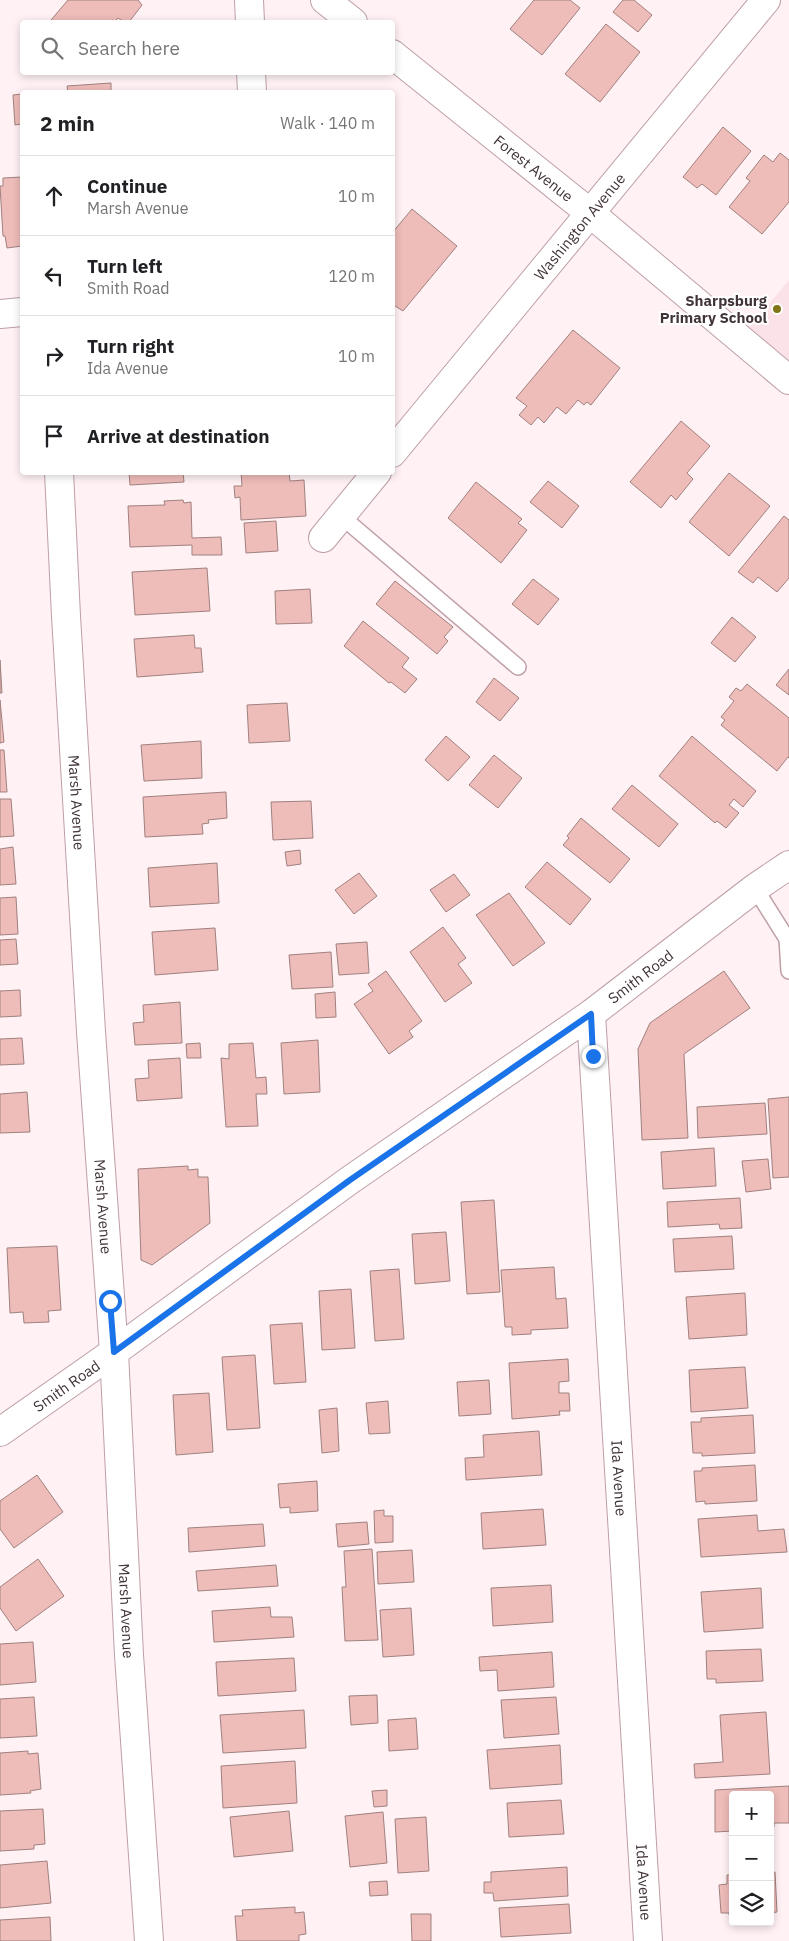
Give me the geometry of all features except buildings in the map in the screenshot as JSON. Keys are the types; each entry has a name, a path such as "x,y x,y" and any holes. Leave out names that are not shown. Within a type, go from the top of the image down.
{"street":[{"path":"249,0 250,20"},
{"path":"325,0 350,20"},
{"name":"Washington Avenue","path":"395,449 766,0"},
{"name":"Forest Avenue","path":"395,56 590,213 789,380"},
{"path":"251,75 252,90"},
{"path":"0,314 20,312"},
{"name":"Marsh Avenue","path":"59,475 90,1012 114,1352 129,1655 148,1941"},
{"path":"322,538 374,475"},
{"name":"Smith Road","path":"0,1432 114,1352 350,1180 591,1014 755,888 789,865"},
{"name":"Ida Avenue","path":"591,1014 648,1941"}],"lane":[{"path":"341,516 518,667"},
{"path":"755,888 788,939 789,972"}],"shaded area":[{"name":"Sharpsburg Primary School","path":"789,280 789,380 740,339"}],"place":[{"name":"Sharpsburg Primary School","path":"777,309"}],"route":[{"path":"110,1301 114,1352 350,1180 591,1014 593,1056"}]}
